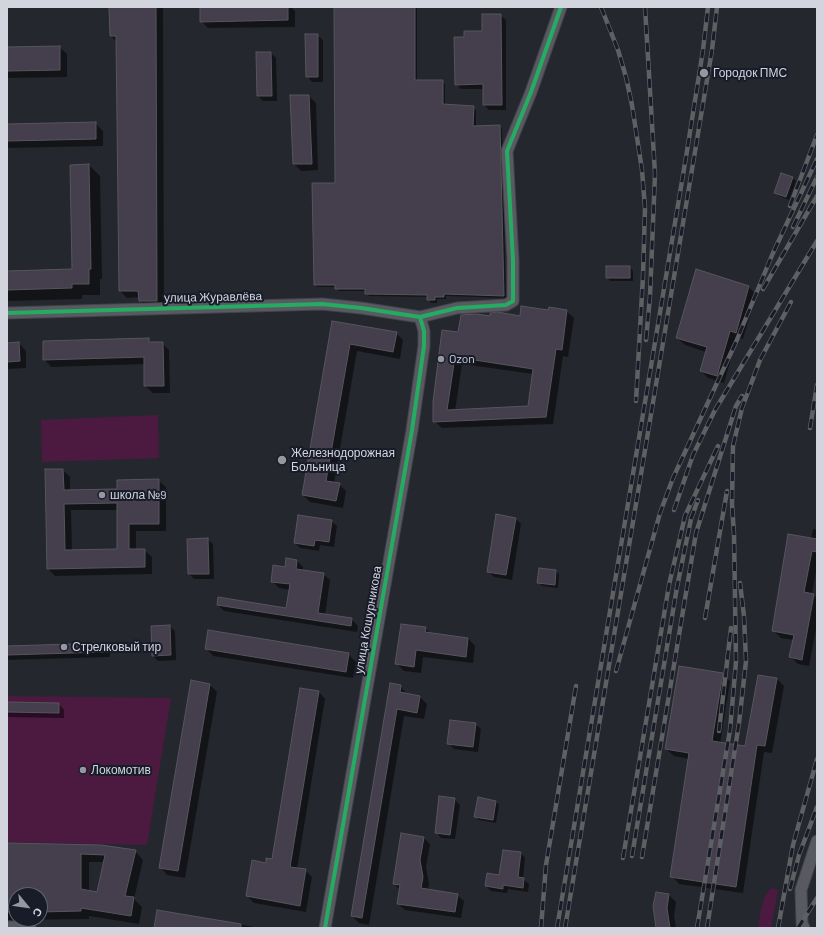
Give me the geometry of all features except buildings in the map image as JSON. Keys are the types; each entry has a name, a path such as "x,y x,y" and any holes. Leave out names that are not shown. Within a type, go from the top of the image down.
{"street":[{"path":"420,317 457,308 506,305 513,300 513,260 507,151 531,92 561,7"},
{"name":"улица Журавлёва","path":"7,314 322,304 420,317"},
{"name":"улица Кошурникова","path":"325,928 413,422 424,346 424,331 420,317"},
{"path":"804,928 802,922 800,890 817,841"},
{"path":"7,927 30,928"}],"shaded area":[{"path":"158,415 159,458 42,462 41,420"},
{"name":"Локомотив","path":"7,696 171,698 147,845 7,842"},
{"path":"771,888 778,890 771,928 758,928 761,908 765,896"}],"railway":[{"path":"601,7 618,50 626,77 642,170 645,208 636,401"},
{"path":"645,7 655,174 650,296 646,340"},
{"path":"557,928 687,151 703,50 708,7"},
{"path":"565,928 712,50 717,7"},
{"path":"790,206 817,135"},
{"path":"616,671 660,513 673,478 736,342 773,253 817,159"},
{"path":"793,227 817,177"},
{"path":"763,289 817,196"},
{"path":"674,510 693,455 715,410 817,241"},
{"path":"697,928 730,730 736,662 734,534 732,504 733,446 742,408 760,360 791,302"},
{"path":"810,428 817,385"},
{"path":"642,857 696,533 736,406 742,396"},
{"path":"623,858 669,585 685,516 718,446"},
{"path":"705,618 727,491"},
{"path":"632,856 677,587 691,519 698,500"},
{"path":"707,928 739,723 746,661 744,616 740,583"},
{"path":"719,731 731,628"},
{"path":"541,928 546,865 576,686"},
{"path":"778,928 793,845 817,759"},
{"path":"790,889 799,855 817,807"},
{"path":"798,928 817,898"}],"cycle path":[{"path":"7,313 322,304 420,317 457,308 506,305 513,301 513,260 507,151 531,92 561,7"},
{"path":"325,928 412,430 424,346 424,331 420,317"}],"place":[{"name":"Городок ПМС","path":"704,73"},
{"name":"Ozon","path":"441,359"},
{"name":"Железнодорожная Больница","path":"282,460"},
{"name":"школа №9","path":"102,495"},
{"name":"Стрелковый тир","path":"64,647"},
{"name":"Локомотив","path":"83,770"}]}
